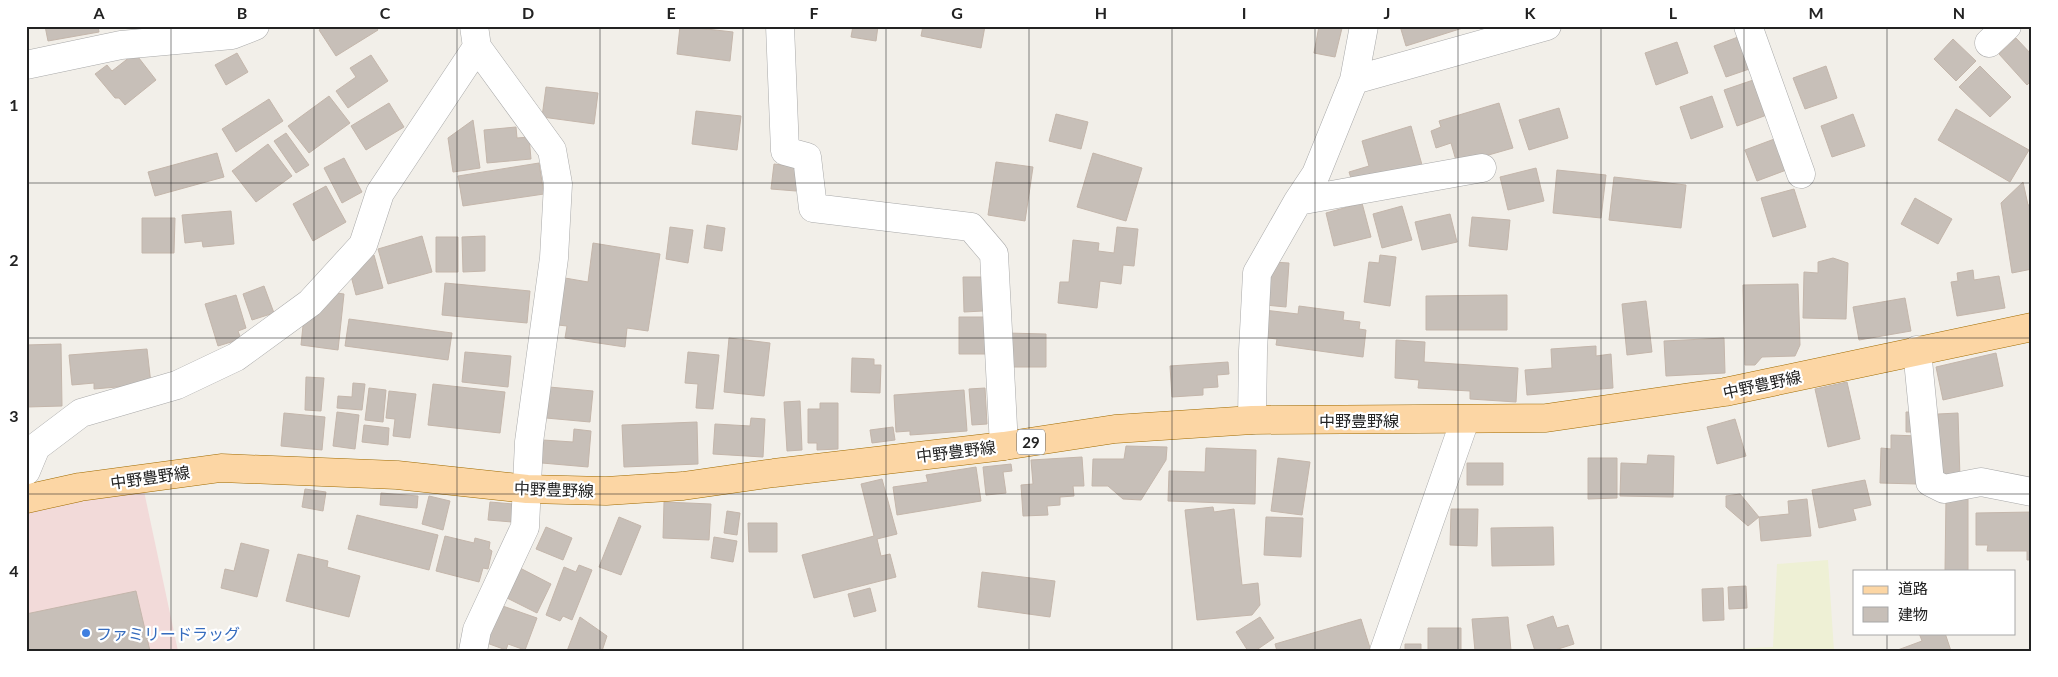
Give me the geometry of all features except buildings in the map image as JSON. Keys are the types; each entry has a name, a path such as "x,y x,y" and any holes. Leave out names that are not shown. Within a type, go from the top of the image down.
{"main road":[{"name":"中野豊野線","path":"26,499 80,487 221,468 397,475 527,489 606,491 683,486 774,473 1004,446 1115,429 1252,420 1546,418 1725,392 2032,327"}],"street":[{"path":"26,65 121,46 232,35 255,26"},
{"path":"780,26 785,151 807,157 813,208 971,227 994,254 1004,446"},
{"path":"1252,420 1257,274 1298,201 1316,174 1354,80 1364,26"},
{"path":"1354,80 1547,26"},
{"path":"1748,26 1801,174"},
{"path":"26,471 36,447 81,413 177,384 236,357 310,303 363,245 380,194 475,36 552,150 558,184 554,258 529,442 525,526 476,630 473,651"},
{"path":"1298,201 1482,168"},
{"path":"1917,350 1930,482 1944,489 1981,482 2032,492"},
{"path":"1384,651 1466,420"}],"shaded area":[{"path":"141,477 178,651 26,651 26,499"}],"green space":[{"path":"1828,560 1834,651 1692,651 1773,647 1777,564"}],"place":[{"name":"ファミリードラッグ","path":"86,633"}]}
